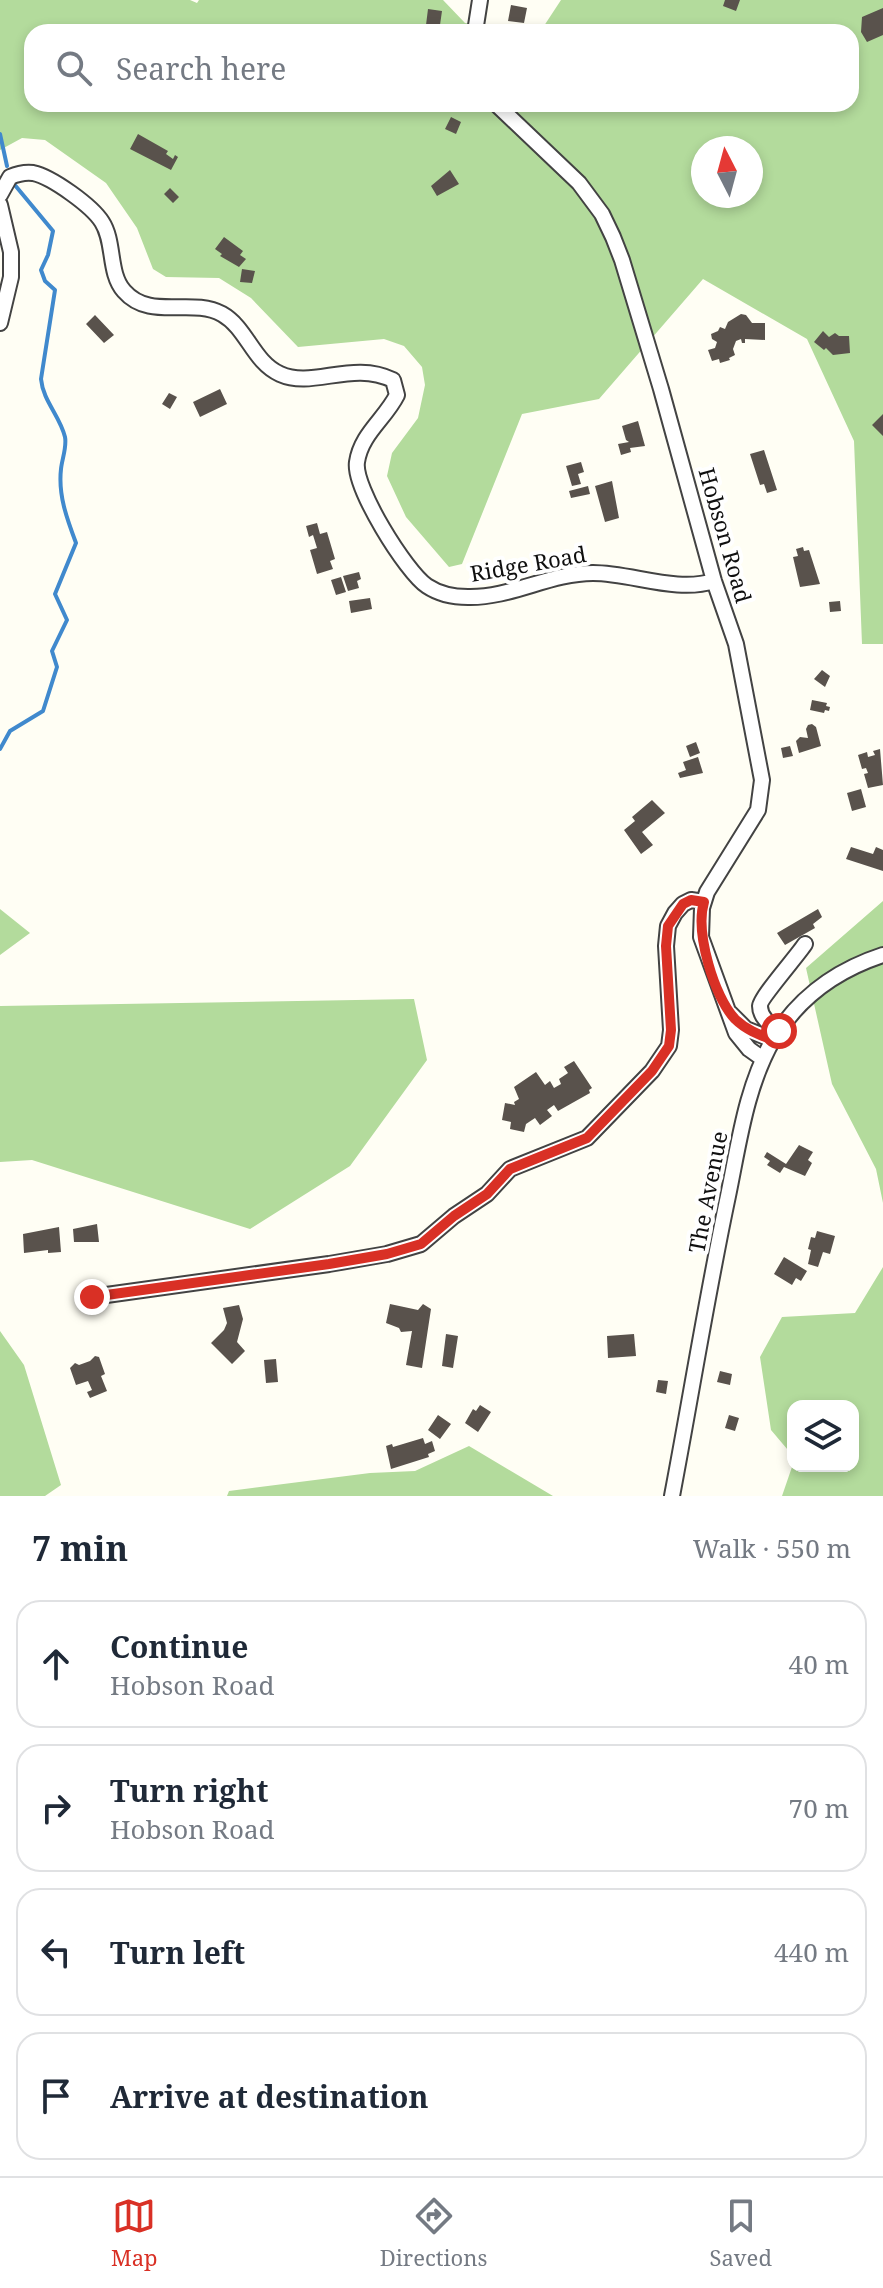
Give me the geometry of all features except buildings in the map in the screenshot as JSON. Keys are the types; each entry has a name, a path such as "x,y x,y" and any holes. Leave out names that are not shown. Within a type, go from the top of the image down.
{"street":[{"path":"476,24 480,0"},
{"name":"Hobson Road","path":"504,112 579,183 602,214 613,237 714,581 736,644 762,780 758,810 714,878 704,902 701,937 736,1033 763,1059"},
{"name":"Ridge Road","path":"0,195 10,177 24,172 42,176 54,183 87,206 102,222 116,277 124,291 142,304 167,309 202,307 222,314 242,330 261,360 281,375 310,378 356,371 379,373 393,380 397,395 369,432 360,448 356,466 360,483 403,563 433,590 469,597 503,593 564,576 592,573 688,584 714,581"},
{"path":"0,205 11,252 11,277 0,323"},
{"path":"92,1297 329,1264 387,1254 421,1244 487,1194 510,1169 587,1138 652,1071 669,1046 668,926 683,904 691,900 704,902"},
{"path":"776,1036 760,1006 764,995 784,974 805,944"},
{"name":"The Avenue","path":"672,1496 739,1143 763,1059 776,1036 807,997 852,966 883,955"},
{"path":"727,1010 746,1029 776,1036"}],"green space":[{"path":"0,0 190,0 197,3 199,0 443,0 465,23 472,24 24,24 24,112 859,112 859,24 545,24 561,0 883,0 883,644 862,644 854,441 807,339 703,279 599,399 522,414 462,564 449,567 406,517 387,476 392,453 418,418 425,385 422,367 404,346 384,339 298,347 251,298 219,278 166,277 153,269 137,228 106,183 45,140 22,138 0,150"},
{"path":"883,901 883,1203 876,1169 832,1084 806,968"},
{"path":"0,909 30,933 0,955"},
{"path":"414,999 427,1060 350,1166 250,1229 32,1160 0,1162 0,1006"},
{"path":"883,1267 883,1496 782,1496 790,1472 859,1472 859,1400 787,1400 787,1449 771,1430 760,1357 782,1317 855,1313"},
{"path":"0,1331 24,1365 61,1485 45,1496 0,1496"},
{"path":"469,1446 553,1496 227,1496 229,1491 370,1473 415,1471"}],"waterway":[{"path":"0,134 7,166"},
{"path":"0,749 10,731 43,711 57,667 52,651 67,620 55,594 76,543 62,498 61,469 65,437 41,379 55,290 45,281 41,270 53,231 14,184"}],"route":[{"path":"92,1297 329,1264 387,1254 421,1244 487,1194 510,1169 587,1138 652,1071 669,1046 668,926 675,913 691,900 704,902 701,937 727,1010 746,1029 761,1036 773,1040 779,1031"}]}
